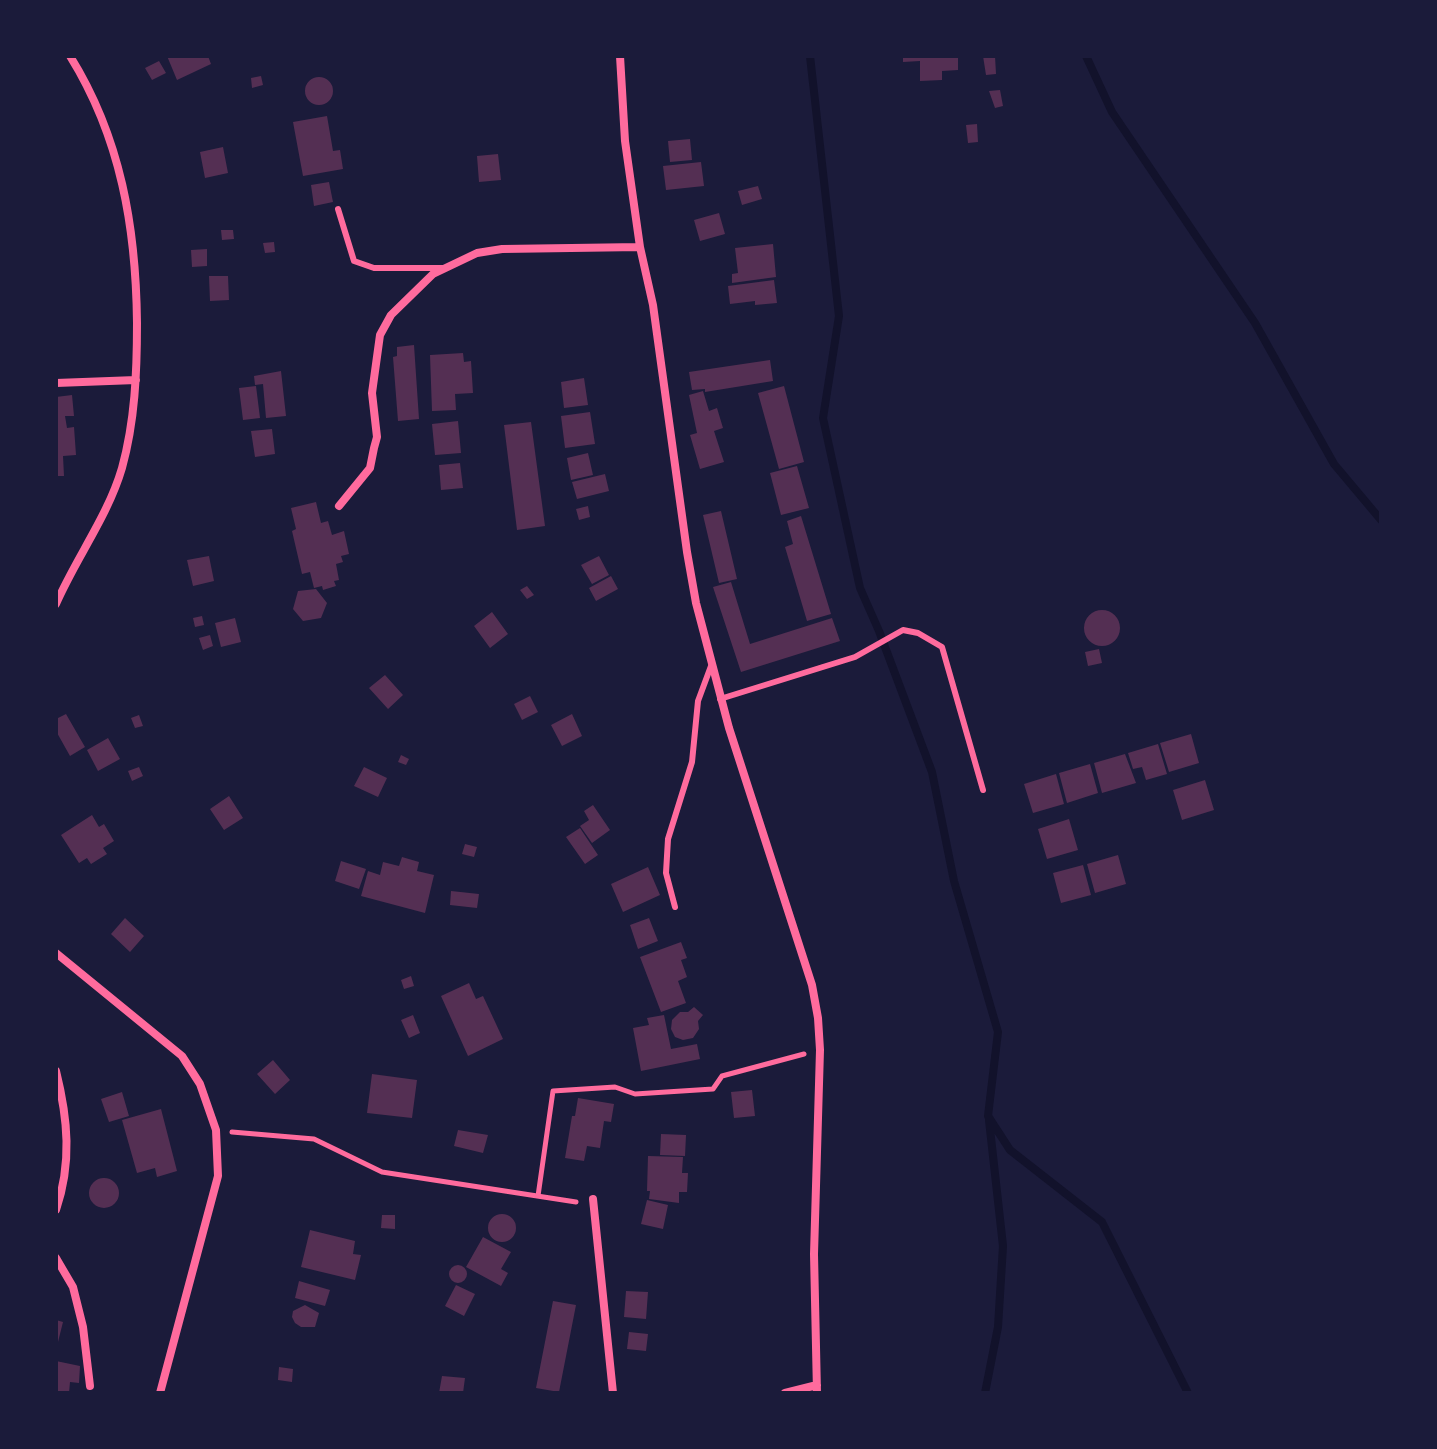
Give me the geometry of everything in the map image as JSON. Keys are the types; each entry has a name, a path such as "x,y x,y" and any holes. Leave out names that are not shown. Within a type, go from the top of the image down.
{"street":[{"path":"56,604 69,574 109,504 131,427 136,380 137,277 131,220 113,147 88,87 70,56"},
{"path":"620,56 625,141 640,247 653,305 687,552 720,699 812,985 818,1018 820,1050 814,1254 817,1389 785,1393"},
{"path":"339,506 370,468 377,437 372,393 380,335 391,315 433,274 477,253 502,249 640,247"},
{"path":"56,383 136,380"},
{"path":"56,953 182,1056 200,1084 216,1130 218,1176 160,1393"},
{"path":"56,1071 64,1102 68,1139 63,1189 56,1210"},
{"path":"593,1199 613,1393"},
{"path":"56,1258 73,1287 83,1327 90,1386"}],"lane":[{"path":"338,209 354,261 374,268 444,268"},
{"path":"720,699 855,657 903,630 918,633 942,647 983,790"},
{"path":"675,907 666,873 668,839 692,762 698,701 711,666"}],"path":[{"path":"538,1196 553,1091 615,1087 635,1094 648,1094 713,1089 722,1076 820,1050"},
{"path":"216,1130 314,1139 382,1172 574,1202 593,1199"}],"building":[{"path":"167,56 208,56 211,64 177,80"},
{"path":"903,56 958,56 958,70 942,71 942,80 920,81 920,61 903,62"},
{"path":"983,56 995,56 996,74 986,75"},
{"path":"159,61 166,73 152,80 145,68"},
{"path":"261,76 263,85 252,88 251,78"},
{"path":"319,77 329,81 333,91 329,101 319,105 309,101 305,91 309,81"},
{"path":"1000,90 1003,106 995,108 989,91"},
{"path":"327,116 333,151 340,150 343,169 303,176 293,122"},
{"path":"977,124 978,142 968,143 966,125"},
{"path":"690,139 692,160 670,162 668,141"},
{"path":"223,147 228,173 205,178 200,152"},
{"path":"498,154 501,180 479,182 477,156"},
{"path":"701,162 704,186 666,190 663,166"},
{"path":"329,182 333,202 314,206 311,185"},
{"path":"758,186 762,199 742,205 738,191"},
{"path":"719,213 725,234 700,241 694,220"},
{"path":"221,230 233,230 234,239 222,240"},
{"path":"274,242 275,252 265,253 263,243"},
{"path":"773,244 776,277 732,283 732,274 738,273 735,248"},
{"path":"207,249 207,266 192,267 191,250"},
{"path":"209,276 228,276 229,300 210,301"},
{"path":"774,280 777,303 755,305 755,301 730,304 728,286"},
{"path":"414,345 419,419 398,421 393,357 397,356 397,347"},
{"path":"463,353 464,362 471,361 473,393 455,394 456,410 432,411 430,355"},
{"path":"770,360 773,381 705,392 705,389 692,390 689,372"},
{"path":"281,371 286,416 266,418 263,384 255,385 254,376"},
{"path":"584,378 588,405 564,408 561,382"},
{"path":"256,386 260,418 243,420 239,388"},
{"path":"784,386 804,462 779,469 758,393"},
{"path":"703,391 709,411 717,408 723,428 714,431 724,462 700,469 690,435 697,433 689,395"},
{"path":"72,395 74,416 65,416 67,428 74,427 76,455 63,456 64,476 56,476 56,397"},
{"path":"590,412 595,444 565,448 561,416"},
{"path":"458,421 461,453 435,455 432,424"},
{"path":"531,422 545,526 517,530 504,425"},
{"path":"272,429 275,454 255,457 251,431"},
{"path":"588,453 593,475 571,480 567,458"},
{"path":"460,463 463,488 441,490 439,465"},
{"path":"797,466 809,508 781,515 770,473"},
{"path":"605,474 609,491 577,499 572,482"},
{"path":"316,502 321,523 328,521 332,535 344,531 349,554 341,556 343,562 336,564 339,580 334,581 336,586 323,590 322,586 314,588 310,572 302,574 292,531 296,529 291,508"},
{"path":"588,506 590,517 579,520 576,509"},
{"path":"721,511 737,579 719,583 703,515"},
{"path":"801,516 831,614 807,621 785,547 793,544 787,521"},
{"path":"209,556 214,581 193,586 187,560"},
{"path":"599,556 609,575 592,584 581,565"},
{"path":"611,576 618,589 596,601 589,588"},
{"path":"731,582 750,644 832,618 840,641 741,672 713,587"},
{"path":"527,586 534,595 527,599 520,590"},
{"path":"316,589 327,603 321,618 303,621 293,609 298,591"},
{"path":"1102,610 1115,615 1120,628 1115,641 1102,646 1089,641 1084,628 1089,615"},
{"path":"492,612 508,634 490,648 474,626"},
{"path":"202,616 204,625 195,627 193,618"},
{"path":"235,618 241,642 221,647 215,623"},
{"path":"210,635 213,646 203,650 199,638"},
{"path":"1099,649 1102,663 1088,666 1085,652"},
{"path":"385,675 403,695 388,709 369,688"},
{"path":"530,696 538,712 522,720 514,704"},
{"path":"66,714 85,747 70,756 56,731 56,719"},
{"path":"572,714 582,736 562,746 551,725"},
{"path":"139,715 143,726 135,728 131,718"},
{"path":"1191,734 1199,763 1169,772 1160,743"},
{"path":"108,738 120,759 98,771 87,750"},
{"path":"1158,744 1167,774 1146,780 1142,767 1133,769 1128,753"},
{"path":"1125,754 1136,783 1102,793 1094,763"},
{"path":"401,755 409,759 406,765 398,762"},
{"path":"1090,764 1098,793 1067,803 1059,773"},
{"path":"139,767 143,776 132,781 128,771"},
{"path":"364,767 387,778 378,797 354,786"},
{"path":"1056,774 1064,804 1033,813 1024,784"},
{"path":"1205,780 1214,810 1182,820 1173,790"},
{"path":"229,796 243,818 224,830 210,809"},
{"path":"593,805 610,830 592,843 580,826 589,820 584,811"},
{"path":"92,815 99,827 104,824 114,841 103,848 107,854 91,864 87,858 79,863 61,835"},
{"path":"1069,819 1078,850 1047,859 1038,829"},
{"path":"580,828 598,855 585,864 566,837"},
{"path":"465,844 477,847 474,857 462,854"},
{"path":"1118,855 1126,884 1095,893 1087,864"},
{"path":"402,857 419,862 417,871 434,875 425,913 361,896 368,871 380,875 383,862 399,866"},
{"path":"341,861 366,869 359,889 335,881"},
{"path":"1083,865 1091,895 1061,903 1053,873"},
{"path":"648,867 660,895 623,912 611,884"},
{"path":"451,891 479,894 477,908 450,905"},
{"path":"125,918 144,936 130,952 111,934"},
{"path":"649,918 658,941 638,949 630,925"},
{"path":"681,942 687,958 681,960 687,977 678,981 686,1003 661,1012 640,957"},
{"path":"411,976 414,986 404,989 401,980"},
{"path":"469,983 476,999 483,996 503,1039 468,1056 441,996"},
{"path":"694,1007 703,1015 698,1021 699,1029 693,1038 683,1040 675,1037 671,1029 672,1020 680,1012 688,1012"},
{"path":"413,1015 420,1033 409,1038 401,1020"},
{"path":"664,1015 671,1049 697,1044 700,1059 641,1071 633,1028 649,1025 647,1018"},
{"path":"273,1060 290,1080 275,1094 257,1074"},
{"path":"372,1074 417,1080 412,1118 367,1113"},
{"path":"752,1090 755,1116 734,1118 731,1092"},
{"path":"122,1092 129,1116 109,1122 101,1099"},
{"path":"578,1098 614,1104 611,1122 604,1121 600,1148 587,1146 584,1161 565,1158"},
{"path":"161,1109 177,1171 157,1177 155,1168 137,1173 122,1120"},
{"path":"458,1130 488,1135 483,1153 454,1146"},
{"path":"661,1134 686,1135 685,1156 660,1155"},
{"path":"648,1156 683,1157 682,1173 688,1173 687,1192 679,1192 679,1203 649,1199"},
{"path":"104,1178 114,1183 119,1193 114,1203 104,1208 94,1203 89,1193 94,1183"},
{"path":"647,1200 668,1205 663,1229 641,1224"},
{"path":"502,1214 512,1218 516,1228 512,1238 502,1242 492,1238 488,1228 492,1218"},
{"path":"382,1215 395,1215 395,1229 381,1228"},
{"path":"310,1230 355,1241 353,1254 361,1255 355,1280 301,1267"},
{"path":"483,1237 511,1252 501,1269 508,1273 501,1286 466,1267"},
{"path":"458,1265 467,1274 458,1283 449,1274"},
{"path":"299,1281 330,1290 325,1306 295,1298"},
{"path":"456,1285 475,1294 464,1316 445,1306"},
{"path":"626,1291 648,1292 646,1319 624,1317"},
{"path":"553,1301 576,1305 559,1392 536,1388"},
{"path":"305,1305 319,1313 315,1327 301,1327 292,1317 293,1311"},
{"path":"56,1320 63,1322 57,1346 56,1346"},
{"path":"629,1332 648,1334 646,1351 627,1349"},
{"path":"56,1361 80,1366 79,1383 70,1382 69,1393 56,1393"},
{"path":"279,1367 293,1369 292,1382 278,1380"},
{"path":"442,1376 465,1378 463,1393 439,1393"}],"waterway":[{"path":"810,56 839,316 823,418 860,588 932,772 954,881 998,1032 988,1116 1010,1150 1102,1222 1188,1393"},
{"path":"1086,56 1112,112 1255,323 1334,464 1381,520"},
{"path":"985,1393 998,1327 1003,1246 989,1120"}]}
